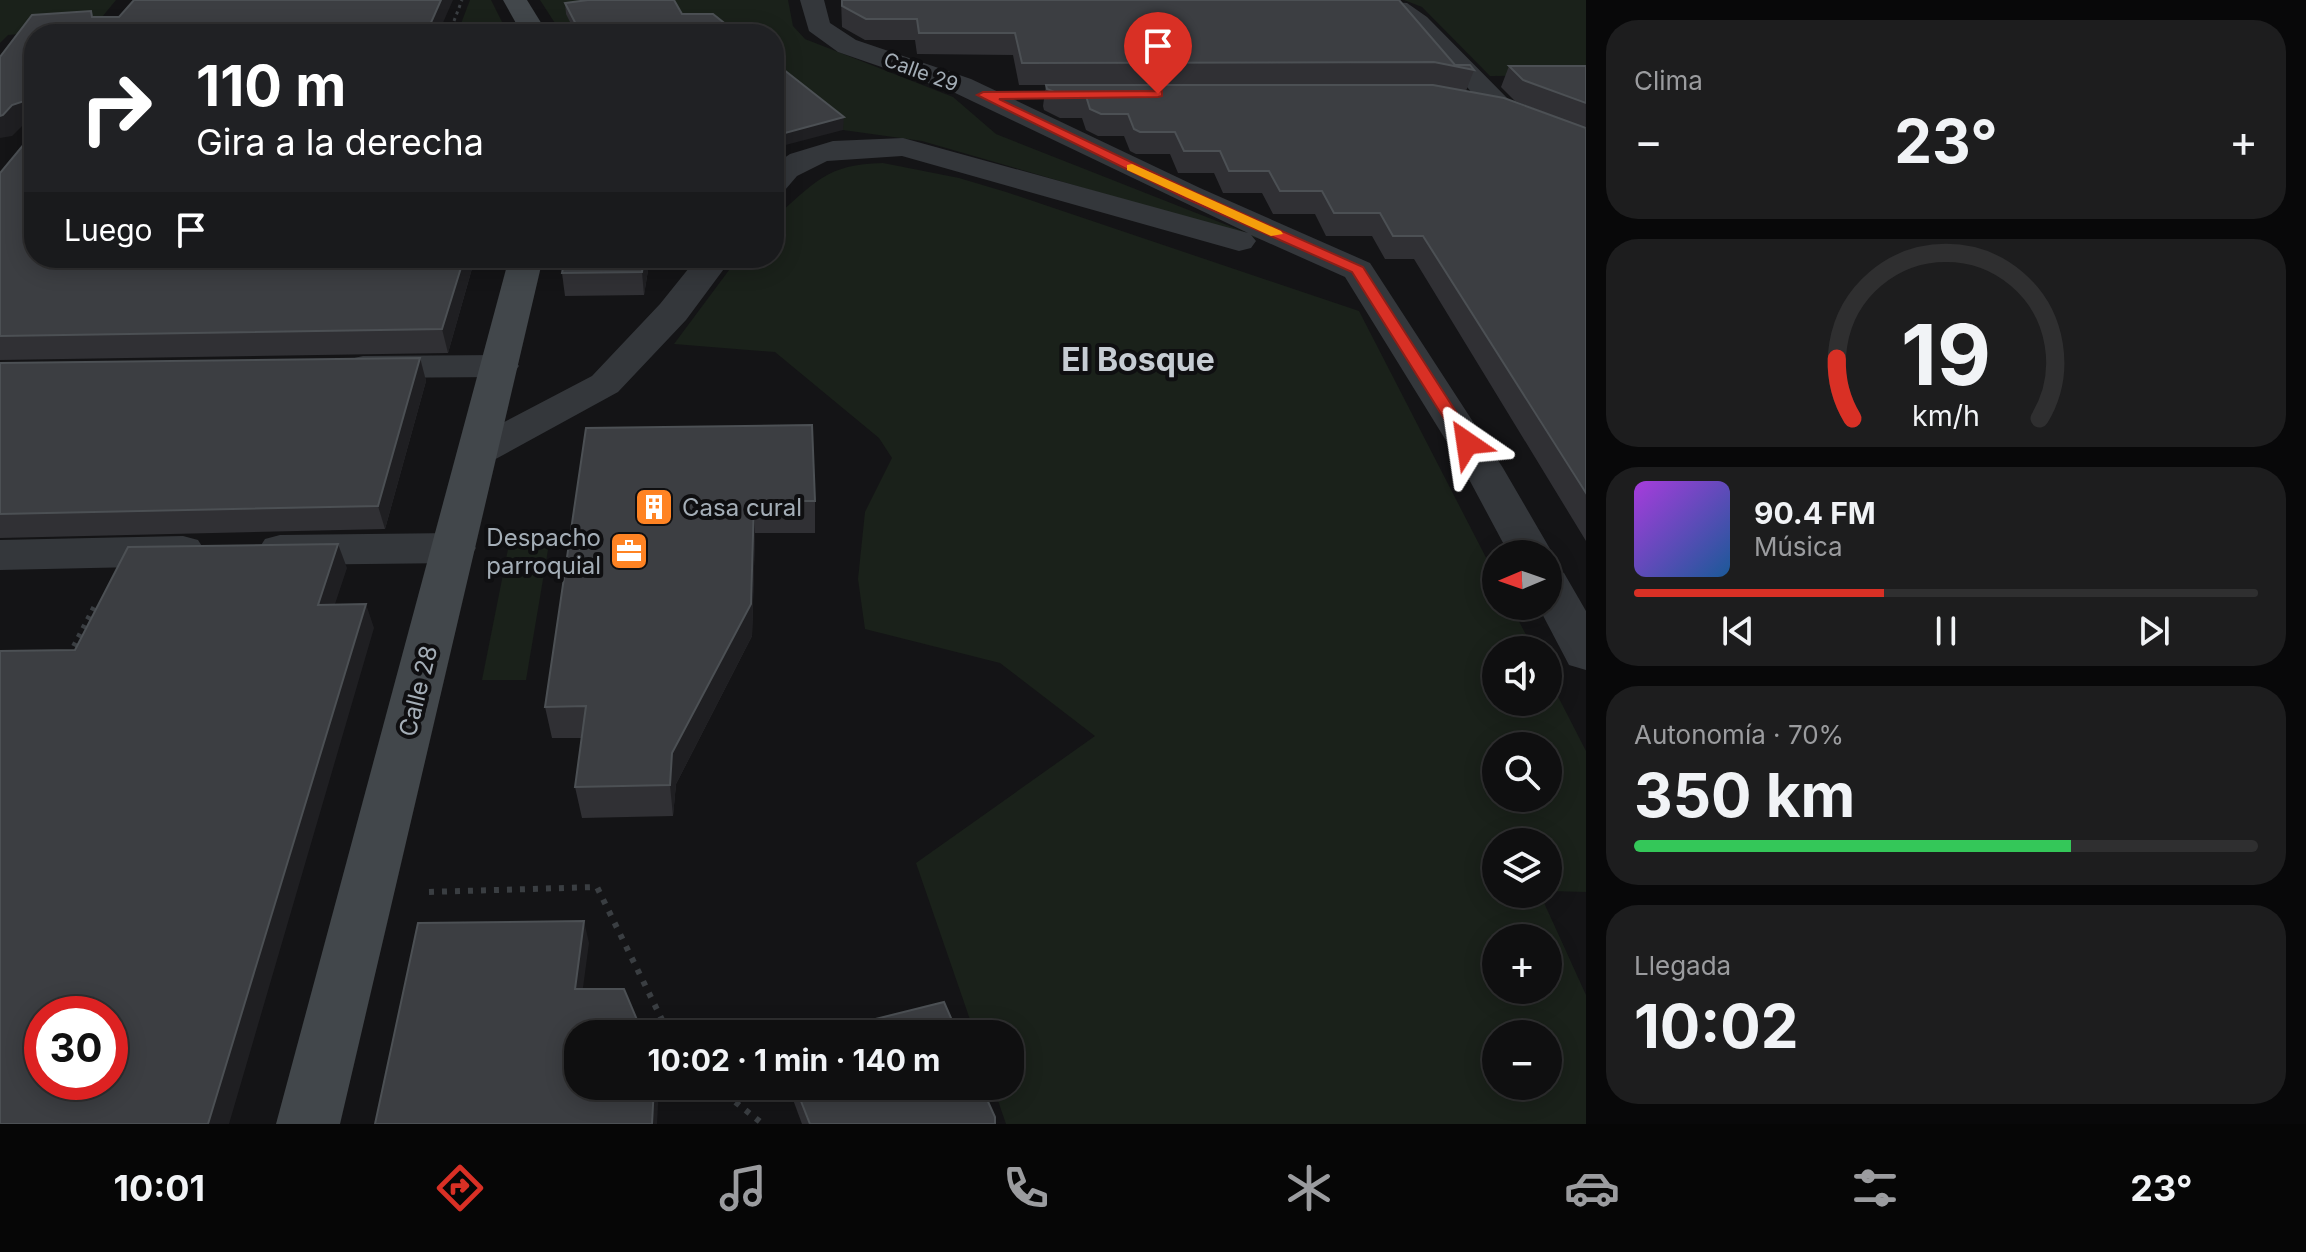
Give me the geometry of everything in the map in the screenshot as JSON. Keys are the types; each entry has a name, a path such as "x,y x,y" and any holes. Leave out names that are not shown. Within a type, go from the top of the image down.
{"street":[{"path":"515,0 529,24"},
{"name":"Calle 29","path":"812,0 818,26 847,46 983,95 1189,195 1358,270"},
{"path":"1369,0 1398,8 1418,22 1503,110"},
{"path":"983,95 1046,95"},
{"path":"1457,101 1503,110 1531,120"},
{"path":"784,171 814,153 857,147 903,147 1296,257 1358,270 1483,468 1523,540"},
{"name":"Calle 28","path":"308,1124 524,268"},
{"path":"478,452 605,384 673,312 707,268"},
{"path":"330,368 500,366"},
{"path":"0,555 454,548"},
{"path":"1562,609 1586,652"}],"path":[{"path":"453,24 462,0"},
{"path":"65,664 122,552"},
{"path":"366,893 597,887 662,1020"},
{"path":"733,1100 763,1124"}],"shaded area":[{"path":"0,0 116,0 96,24 24,24 24,34 8,35 0,43"},
{"path":"470,0 491,0 503,24 461,24"},
{"path":"540,0 788,0 793,26 805,39 953,97 996,134 1270,242 922,141 843,130 784,82 784,24 556,24"},
{"path":"1404,0 1586,0 1586,75 1490,76 1422,7"},
{"path":"883,163 959,178 1359,311 1482,550 1482,620 1518,620 1527,636 1482,636 1482,716 1562,716 1562,704 1586,751 1586,892 1562,891 1562,828 1482,828 1482,908 1546,908 1554,924 1482,924 1482,1004 1562,1004 1562,942 1586,995 1586,1124 1006,1124 998,1100 1024,1100 1024,1020 970,1020 916,863 1095,736 1000,663 865,629 858,579 865,512 892,458 879,438 775,352 674,344 731,268 784,268 784,209 811,185 834,172 864,164"},
{"path":"550,538 526,680 482,680 510,539"}],"building":[{"path":"134,0 441,0 430,24 25,24 32,15 91,11 92,17 119,17"},
{"path":"674,0 682,14 713,14 726,24 576,24 565,3"},
{"path":"842,0 1399,0 1455,65 1470,65 1474,70 1434,62 1022,63 1015,33 919,33 917,19 866,19 842,6"},
{"path":"24,26 24,101 12,105 0,116 0,57"},
{"path":"1509,66 1586,66 1586,103 1523,80"},
{"path":"784,70 844,117 784,133"},
{"path":"1046,85 1433,85 1504,98 1586,128 1586,493 1423,236 1393,236 1380,213 1334,213 1322,191 1280,191 1269,171 1229,171 1220,151 1184,151 1175,132 1140,132 1134,129 1128,114 1101,114 1090,109 1086,96 1064,96 1047,89"},
{"path":"24,144 24,268 461,268 442,329 0,336 0,173"},
{"path":"563,268 643,268 642,272 562,273"},
{"path":"420,358 378,506 0,514 0,363"},
{"path":"812,425 815,501 754,501 751,604 672,753 670,785 575,787 586,706 545,707 586,428"},
{"path":"338,544 318,605 366,604 208,1124 0,1124 0,651 75,650 128,547"},
{"path":"584,921 575,989 624,989 637,1020 564,1020 564,1100 653,1100 652,1124 375,1124 418,923"},
{"path":"944,1002 952,1020 871,1020"},
{"path":"801,1100 987,1100 995,1117 995,1124 810,1124"}],"slow traffic":[{"path":"1132,167 1276,234"}],"place":[{"name":"Casa cural","path":"654,507"},
{"name":"Despacho parroquial","path":"629,551"}],"district":[{"name":"El Bosque","path":"1138,359"}],"route":[{"path":"1158,94 983,95 1189,195 1358,270 1467,443"}]}
